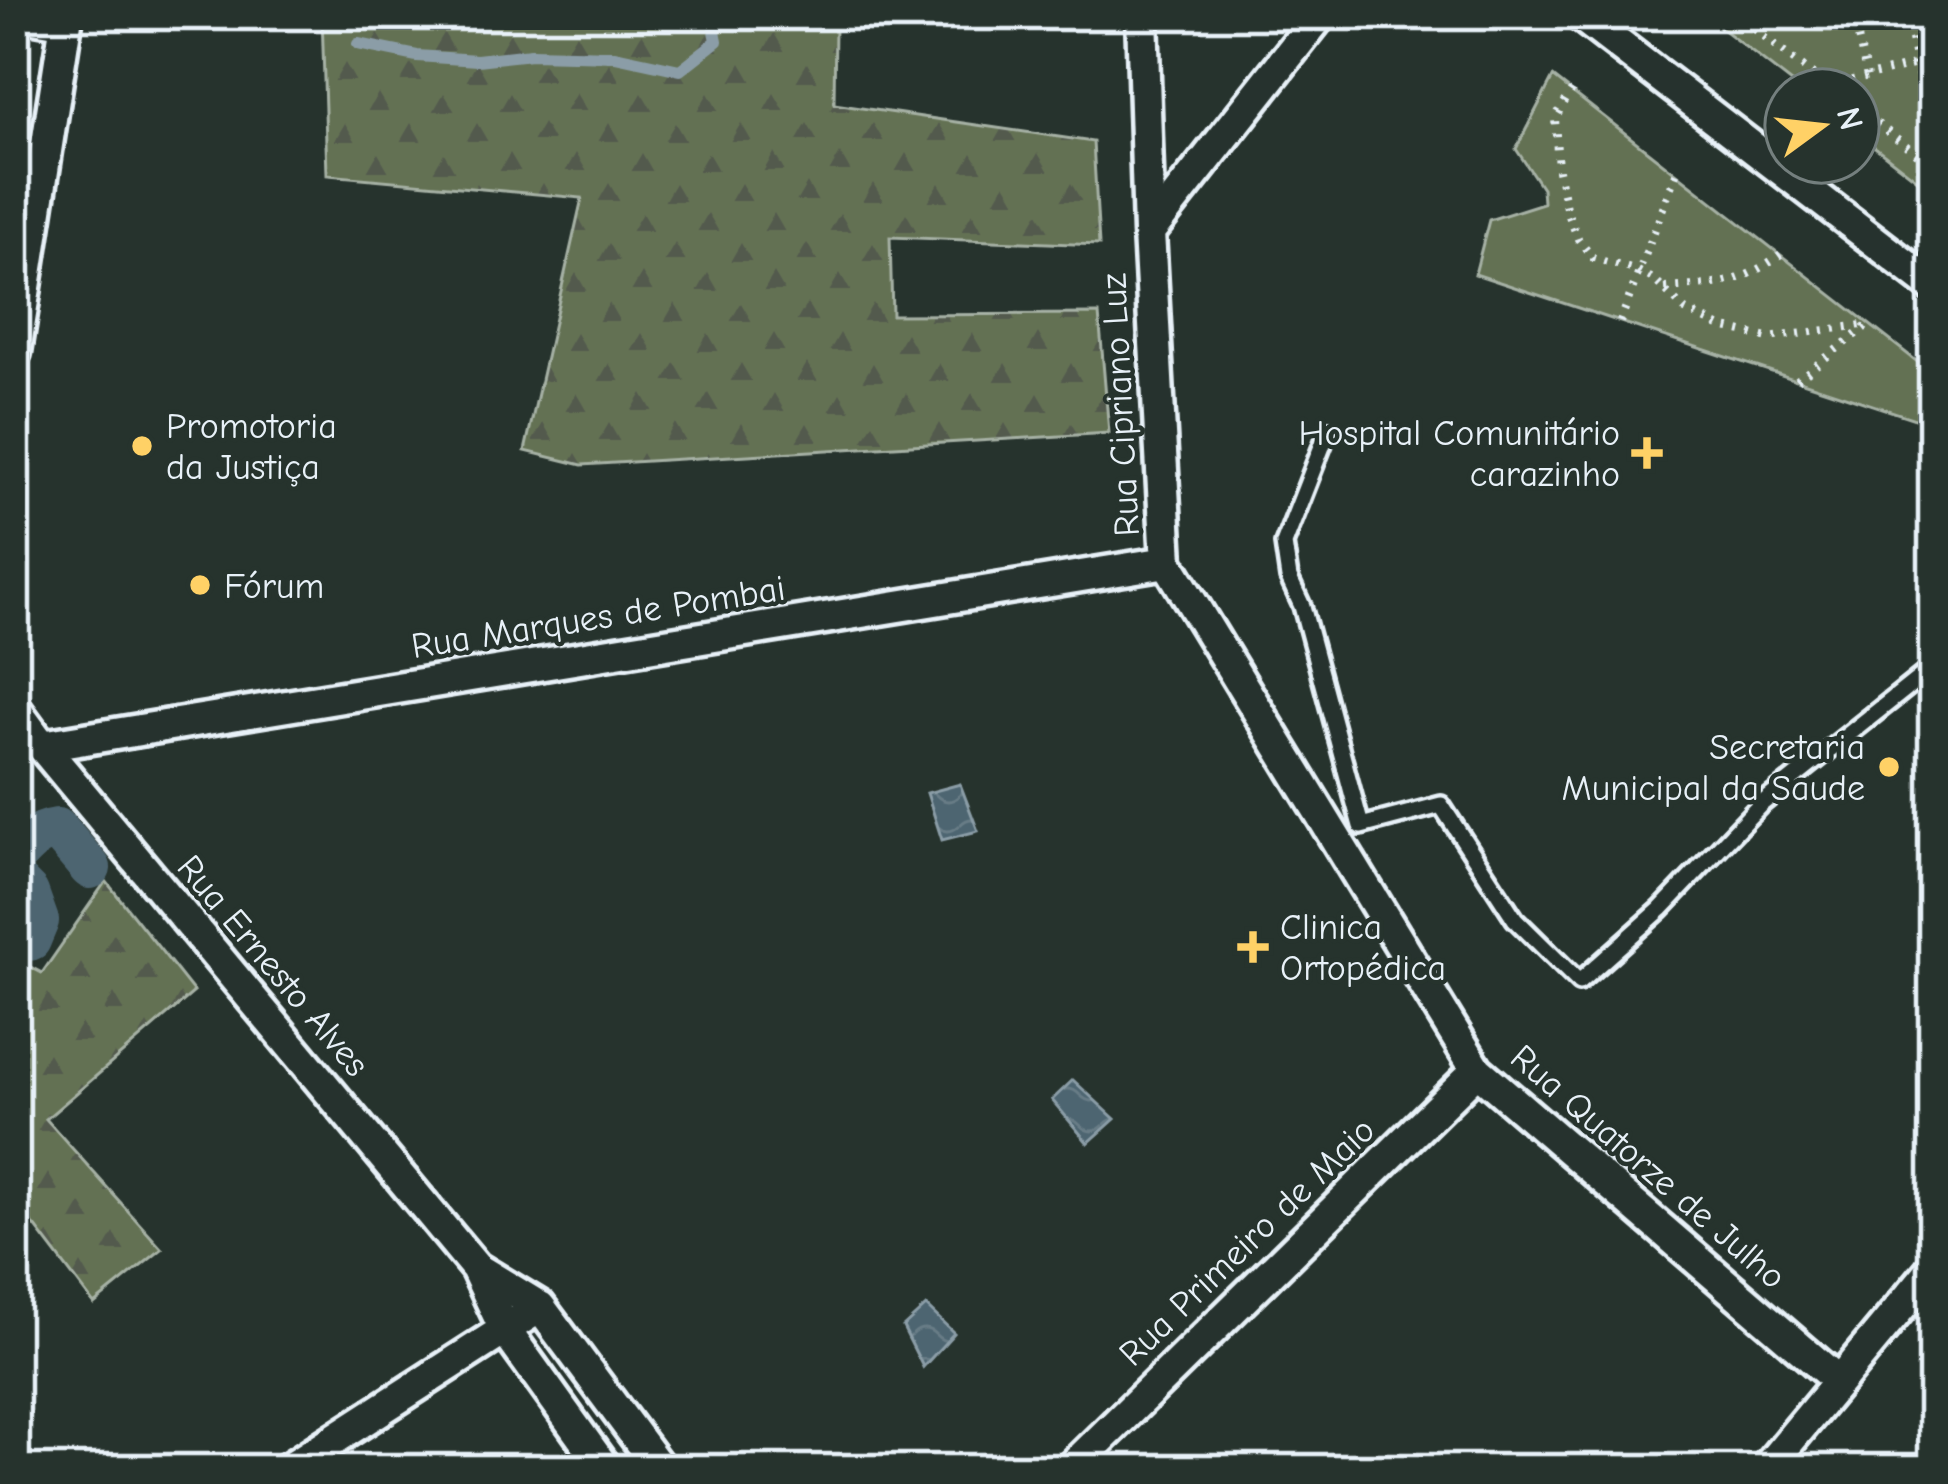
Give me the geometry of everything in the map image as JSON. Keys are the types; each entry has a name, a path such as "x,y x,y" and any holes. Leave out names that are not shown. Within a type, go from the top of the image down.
{"street":[{"path":"1142,15 1149,232"},
{"name":"Rua Cipriano Luz","path":"1167,562 1149,232 1320,15"},
{"path":"1580,15 1933,286"},
{"path":"15,352 66,22"},
{"name":"Rua Marques de Pombai","path":"42,746 1167,562"},
{"name":"Rua Quatorze de Julho","path":"1167,562 1350,836 1478,1070 1837,1380"},
{"name":"Rua Ernesto Alves","path":"15,709 476,1268 505,1330 598,1460"},
{"name":"Rua Primeiro de Maio","path":"1070,1469 1478,1070"},
{"name":"Rua Ernesto Alves","path":"476,1268 540,1307 660,1469"},
{"path":"1766,1469 1933,1268"},
{"path":"288,1469 540,1307"},
{"path":"598,1460 627,1425"}],"lane":[{"path":"15,21 66,22"},
{"path":"1328,431 1284,544 1289,578 1303,606 1350,836 1441,805 1515,919 1579,982 1661,909 1760,805 1933,667"}],"path":[{"path":"1736,15 1802,66"},
{"path":"1853,15 1865,66"},
{"path":"1906,15 1933,143"},
{"path":"1882,72 1916,64"},
{"path":"1572,89 1555,118 1558,170 1578,239 1594,258 1638,271 1685,310 1721,327 1768,338 1869,324 1797,380"},
{"path":"1882,127 1933,166"},
{"path":"1620,322 1677,171"},
{"path":"1663,288 1728,283 1756,272 1781,254"}],"green space":[{"path":"322,15 793,15 835,24 834,104 1093,142 1099,245 890,237 892,315 1099,314 1109,433 582,465 525,451 582,198 327,175"},
{"path":"1704,15 1924,15 1933,63 1933,192 1882,153 1882,66 1770,66"},
{"path":"1553,77 1933,374 1933,425 1475,274 1489,220 1543,203 1542,188 1516,149"},
{"path":"106,881 194,992 46,1119 162,1249 94,1304 35,1226 15,1208 15,959 42,973"}],"water":[{"path":"960,784 978,831 942,840 927,793"},
{"path":"1073,1080 1115,1119 1088,1143 1052,1100"},
{"path":"926,1306 954,1333 923,1367 903,1327"}],"waterway":[{"path":"358,44 417,56 477,60 531,54 615,56 680,70 717,41 712,15"},
{"path":"15,856 38,835 57,829 90,868"},
{"path":"15,880 28,893 38,921 30,940 15,939"}],"place":[{"name":"Promotoria da Justiça","path":"142,446"},
{"name":"Hospital Comunitário carazinho","path":"1647,453"},
{"name":"Fórum","path":"200,585"},
{"name":"Secretaria Municipal da Saude","path":"1889,767"},
{"name":"Clinica Ortopédica","path":"1253,947"}]}
